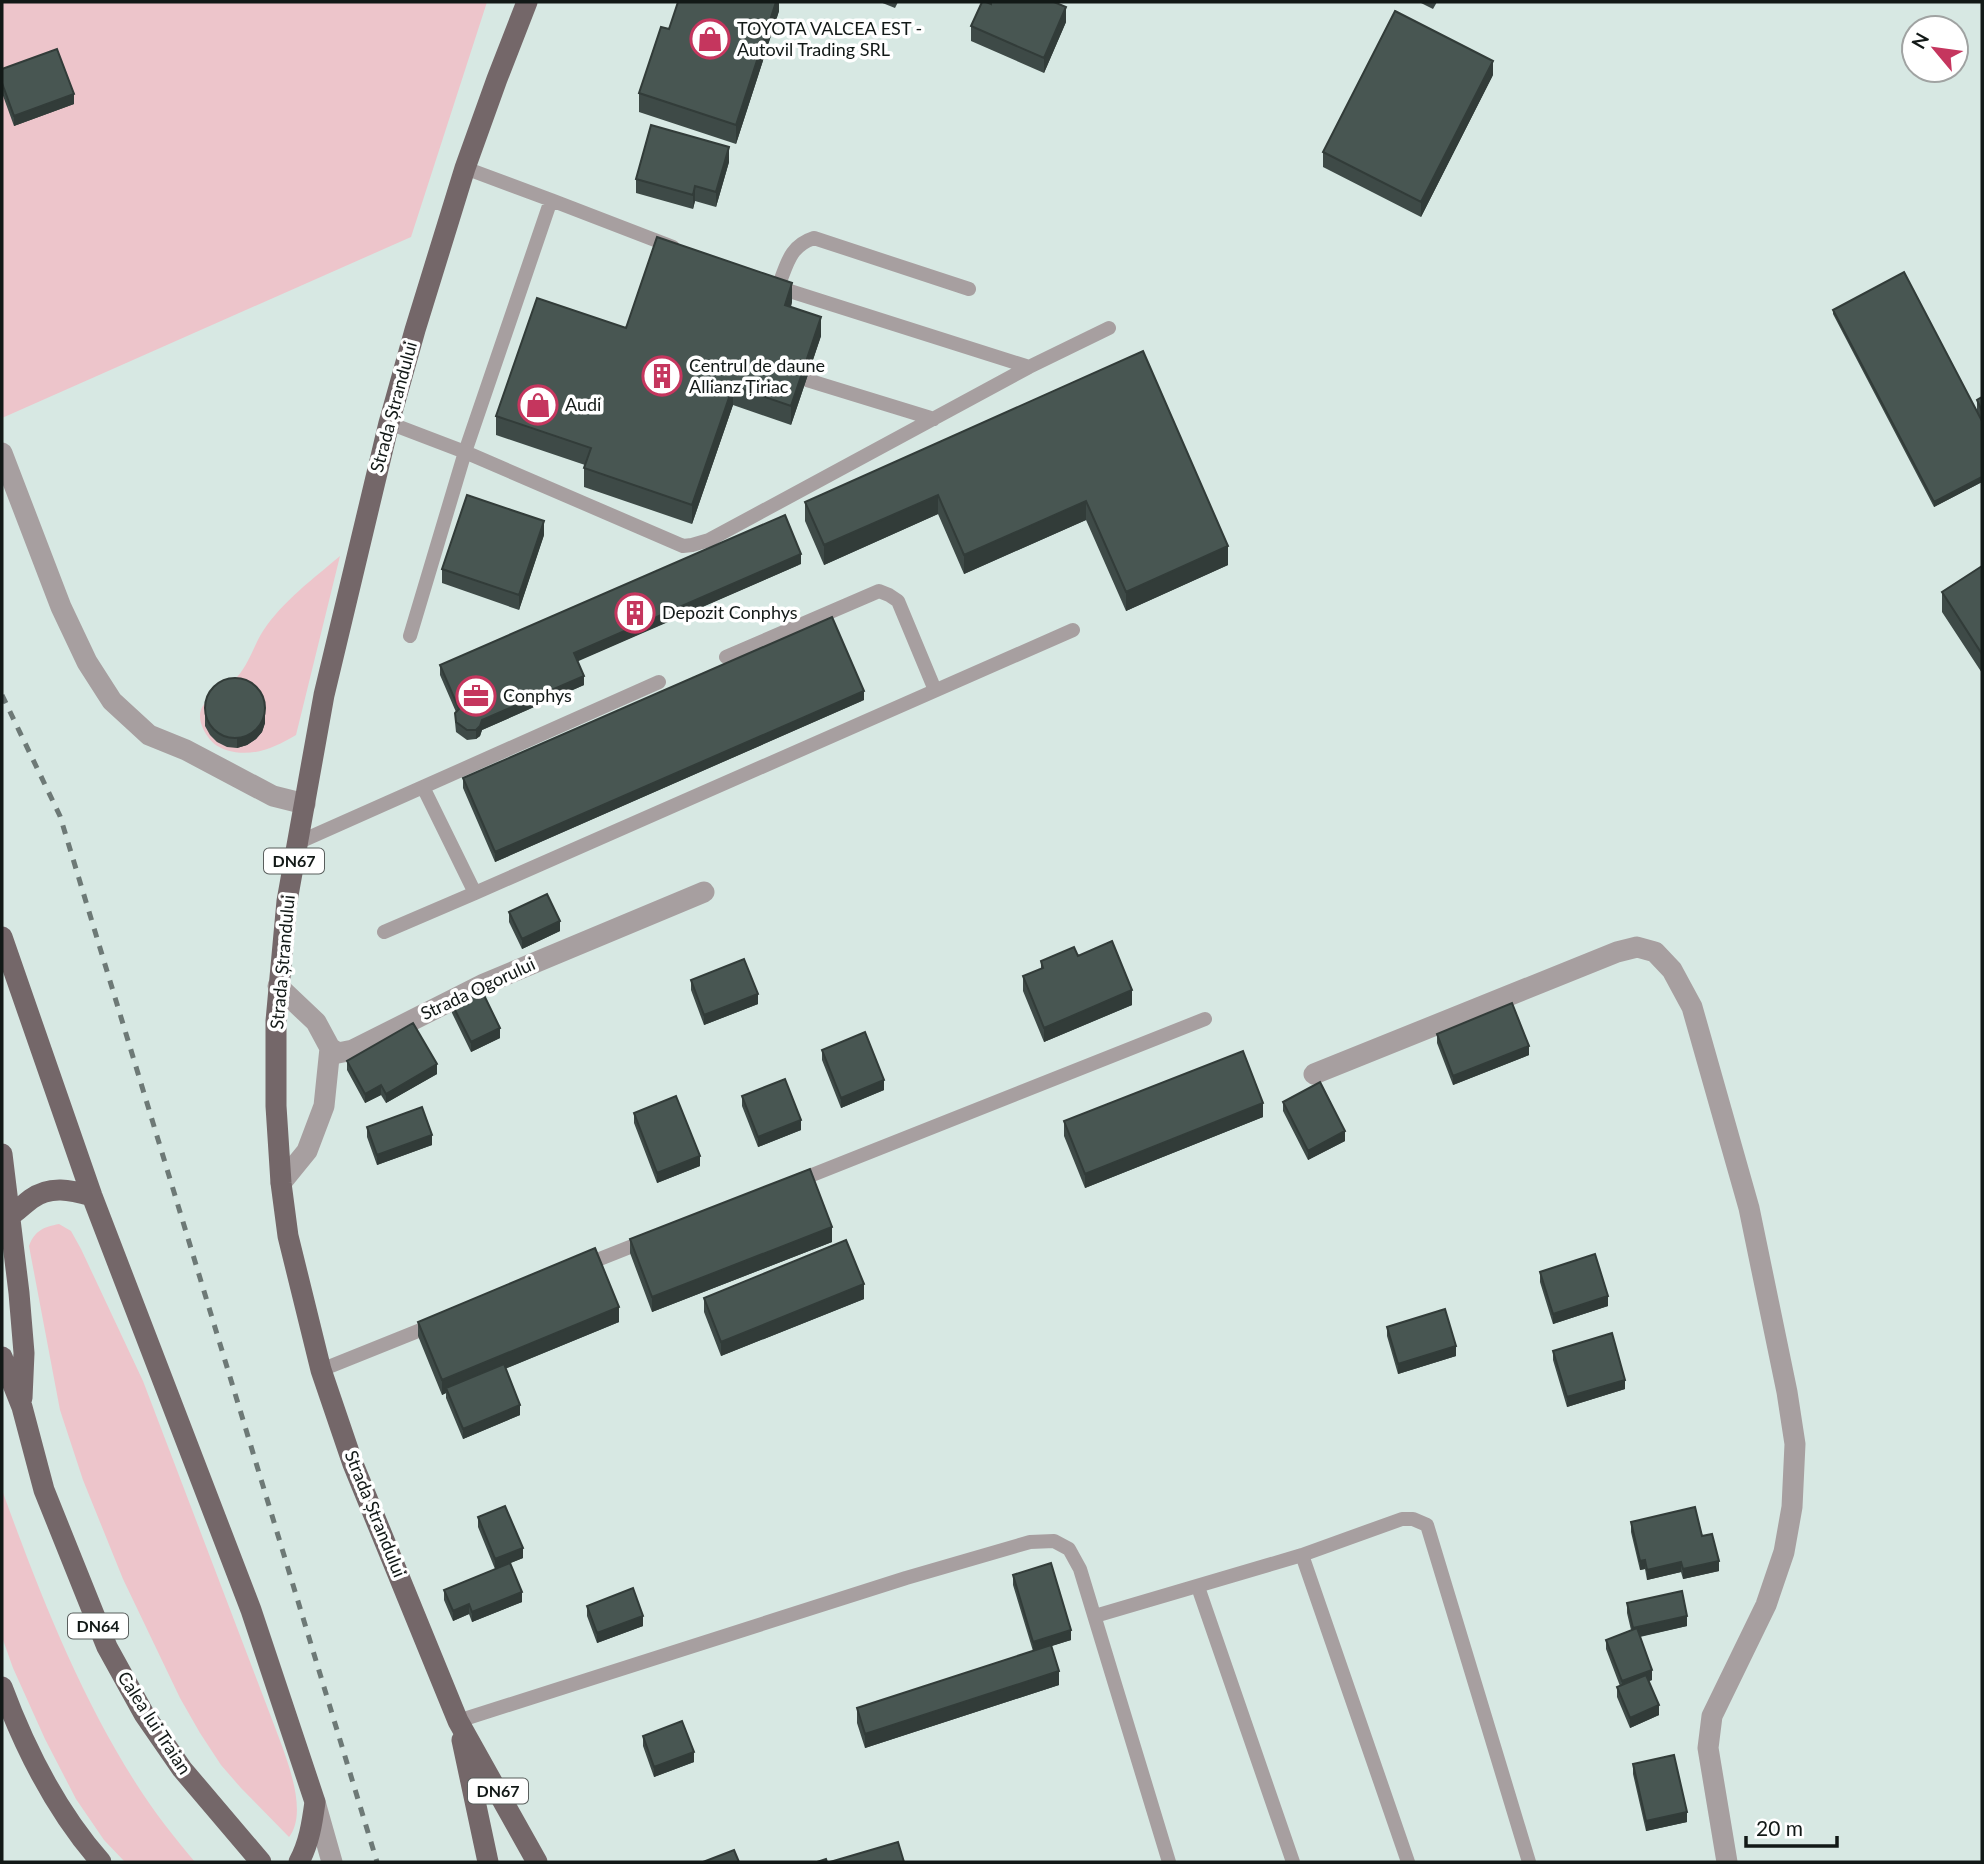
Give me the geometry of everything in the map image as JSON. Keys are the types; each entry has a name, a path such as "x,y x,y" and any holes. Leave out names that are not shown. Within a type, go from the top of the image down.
{"main road":[{"name":"Strada Ștrandului","path":"527,2 465,169 415,330 389,423 324,695 287,901 276,1021 276,1106 281,1184 288,1236 321,1370 353,1464 458,1721 537,1862"},
{"path":"2,937 92,1196 251,1610 315,1802 306,1849 299,1862"},
{"name":"Calea lui Traian","path":"2,1154 24,1353 22,1407"},
{"path":"8,1217 41,1193 54,1190 76,1191 92,1196"},
{"name":"Calea lui Traian","path":"2,1357 22,1407 44,1490 107,1647 152,1725 182,1769 261,1862"},
{"path":"2,1686 53,1795 83,1842 101,1862"},
{"name":"DN67","path":"458,1721 488,1862"}],"street":[{"path":"2,453 61,607 87,662 112,701 149,736 186,750 273,796 305,804"},
{"name":"Strada Ogorului","path":"330,1048 338,1053 353,1050 484,984 704,892"},
{"path":"1314,1074 1617,952 1637,947 1655,952 1672,970 1692,1007 1749,1208 1795,1444 1792,1507 1784,1552 1766,1605 1712,1716 1708,1748 1727,1862"},
{"path":"278,986 316,1022 330,1048 324,1106 307,1151 281,1184"},
{"path":"315,1802 332,1862"}],"lane":[{"path":"465,169 690,253"},
{"path":"410,636 465,452 551,200"},
{"path":"969,289 814,238 801,242 772,285 1029,367"},
{"path":"389,423 465,452 683,546 692,545 709,540 1029,367 1109,328"},
{"path":"807,380 934,419"},
{"path":"726,657 878,591 889,594 898,601 935,690"},
{"path":"384,932 1073,629"},
{"path":"297,843 659,682"},
{"path":"423,787 475,893"},
{"path":"789,1184 1205,1019"},
{"path":"568,1272 659,1236"},
{"path":"321,1370 451,1318"},
{"path":"1095,1616 1302,1555 1402,1519 1413,1519 1427,1525 1527,1862"},
{"path":"458,1721 893,1582 1030,1542 1054,1541 1069,1549 1080,1569 1169,1862"},
{"path":"1302,1555 1408,1862"},
{"path":"1198,1587 1293,1862"}],"shaded area":[{"path":"2,2 487,2 411,237 2,418"},
{"path":"340,556 296,735 271,748 254,752 236,752 217,746 208,737 201,723 203,706 237,677 263,631 280,610"},
{"path":"59,1224 71,1231 81,1249 143,1381 280,1741 290,1769 296,1799 295,1826 289,1837 221,1765 200,1733 180,1698 123,1579 83,1480 60,1410 29,1246 41,1230"},
{"path":"2,1490 62,1642 97,1715 144,1795 195,1862 125,1862 104,1840 76,1799 45,1739 2,1637"}],"building":[{"path":"678,2 776,2 736,125 639,93 661,27 669,29"},
{"path":"982,2 1054,2 1066,7 1044,58 971,26"},
{"path":"1395,11 1493,61 1421,202 1323,152"},
{"path":"57,49 74,94 14,116 2,83 2,69"},
{"path":"651,125 729,147 716,192 695,186 693,195 636,179"},
{"name":"Centrul de daune Allianz Țiriac","path":"657,237 792,283 785,305 821,317 791,406 733,386 692,505 584,468 591,448 496,416 537,298 626,328"},
{"path":"1904,272 1982,421 1982,477 1934,502 1833,310"},
{"path":"1143,351 1228,546 1126,592 1086,501 964,555 938,495 824,545 805,502"},
{"path":"1982,397 1982,411 1977,400"},
{"path":"467,495 544,521 519,595 442,569"},
{"name":"Depozit Conphys","path":"785,515 801,554 574,653 584,676 482,720 476,730 467,730 456,722 455,713 459,709 440,665"},
{"path":"1982,566 1982,654 1942,592"},
{"path":"832,617 864,691 495,852 463,778"},
{"path":"235,678 252,683 260,691 265,708 260,725 252,733 235,738 218,733 210,725 205,708 210,691 218,683"},
{"path":"547,894 560,921 522,939 509,912"},
{"path":"1112,941 1132,990 1044,1028 1023,976 1043,968 1041,961 1074,947 1078,956"},
{"path":"744,959 758,994 704,1015 691,980"},
{"path":"481,989 500,1028 471,1042 452,1004"},
{"path":"1512,1003 1529,1046 1453,1076 1437,1034"},
{"path":"413,1023 437,1064 386,1094 381,1085 365,1094 347,1061"},
{"path":"865,1032 884,1080 841,1098 822,1050"},
{"path":"1243,1051 1263,1103 1085,1174 1064,1121"},
{"path":"785,1079 801,1120 758,1137 742,1096"},
{"path":"1320,1082 1345,1131 1308,1151 1283,1102"},
{"path":"676,1096 700,1156 657,1173 634,1113"},
{"path":"422,1107 432,1135 377,1155 367,1127"},
{"path":"810,1169 832,1227 652,1297 630,1239"},
{"path":"846,1240 864,1284 721,1342 704,1298"},
{"path":"595,1248 619,1307 442,1380 418,1322"},
{"path":"1595,1254 1608,1296 1553,1314 1540,1272"},
{"path":"1445,1309 1456,1346 1398,1364 1387,1327"},
{"path":"1612,1333 1625,1380 1567,1397 1553,1351"},
{"path":"504,1364 520,1405 463,1429 446,1388"},
{"path":"505,1506 523,1548 495,1559 478,1517"},
{"path":"1695,1507 1702,1536 1712,1534 1719,1561 1683,1569 1681,1562 1647,1570 1645,1560 1640,1561 1631,1522"},
{"path":"510,1563 522,1592 472,1612 469,1604 453,1611 444,1590"},
{"path":"1051,1563 1071,1630 1033,1642 1013,1575"},
{"path":"633,1588 643,1616 597,1633 587,1606"},
{"path":"1682,1591 1687,1616 1633,1628 1627,1603"},
{"path":"1637,1628 1652,1670 1622,1681 1606,1640"},
{"path":"1051,1645 1059,1671 865,1734 857,1708"},
{"path":"1646,1675 1659,1705 1630,1718 1617,1687"},
{"path":"682,1721 694,1752 654,1767 643,1736"},
{"path":"1674,1755 1687,1812 1646,1821 1633,1764"},
{"path":"898,1842 904,1862 830,1862"},
{"path":"734,1850 739,1862 703,1862"}],"railway":[{"path":"2,695 60,816 377,1862"}],"place":[{"name":"TOYOTA VALCEA EST - Autovil Trading SRL","path":"710,39"},
{"name":"Centrul de daune Allianz Țiriac","path":"662,376"},
{"name":"Audi","path":"538,405"},
{"name":"Depozit Conphys","path":"635,613"},
{"name":"Conphys","path":"476,696"}]}
